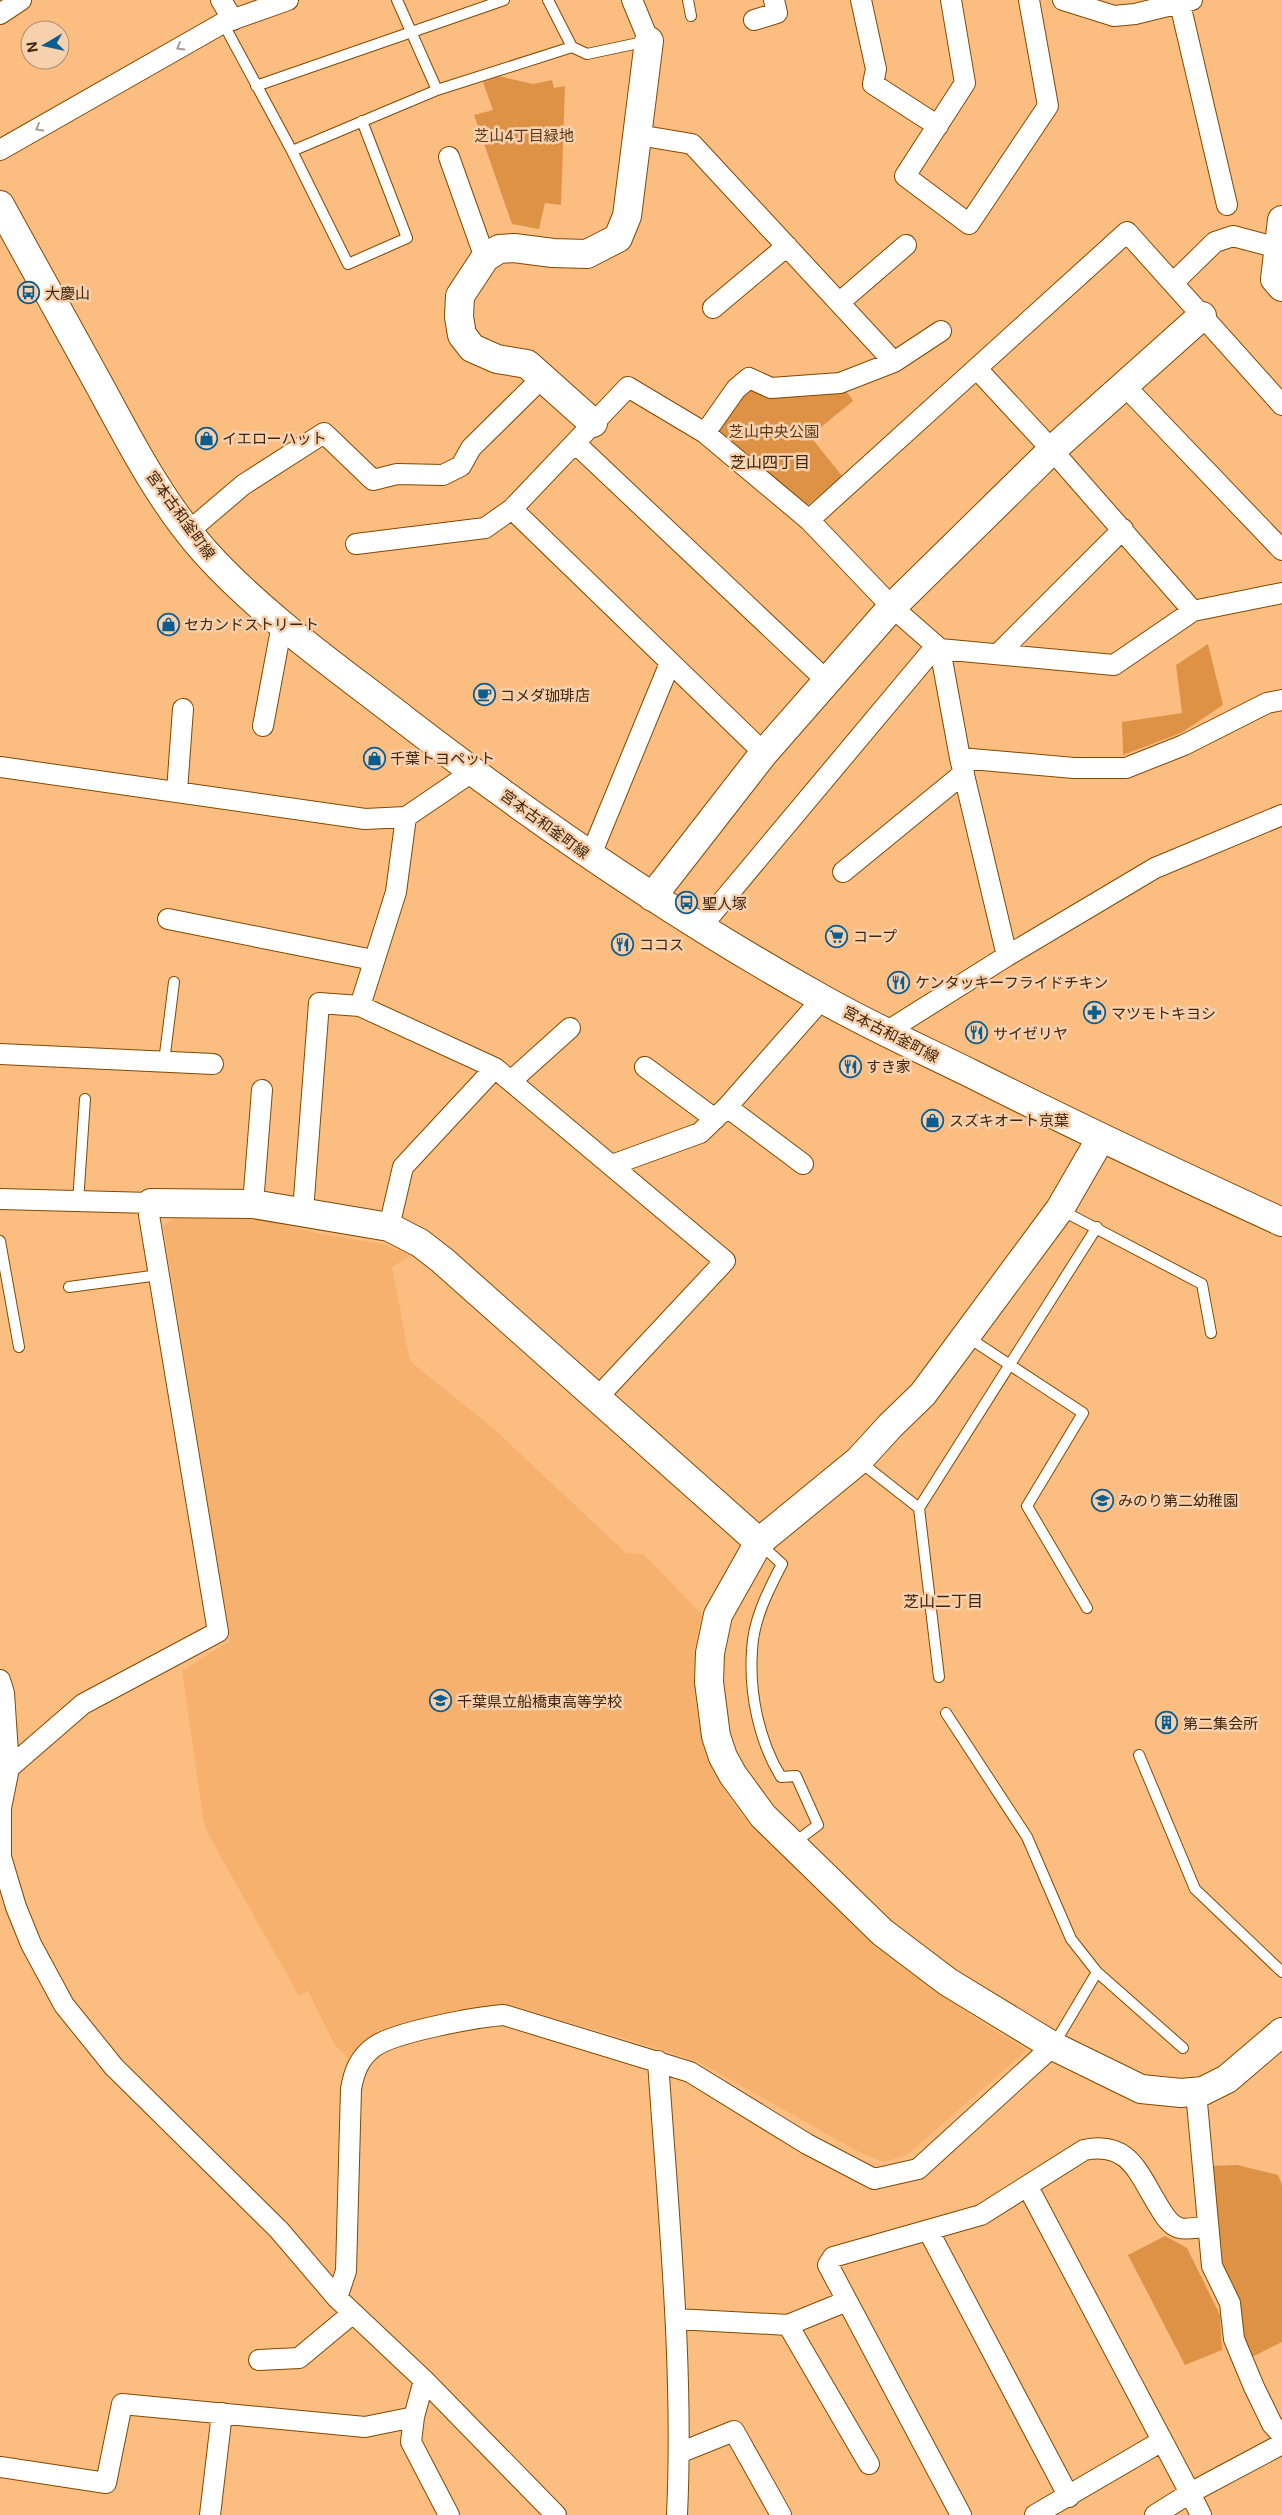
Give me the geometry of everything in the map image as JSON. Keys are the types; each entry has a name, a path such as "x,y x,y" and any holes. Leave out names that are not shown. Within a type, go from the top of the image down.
{"street":[{"path":"0,14 21,0"},
{"path":"221,0 228,21"},
{"path":"0,150 228,21 288,0"},
{"path":"594,423 527,364 497,359 472,348 462,335 459,316 460,296 485,258 499,249 514,248 553,253 587,254 618,238 627,216 649,41 632,0"},
{"path":"754,20 777,13 774,0"},
{"path":"862,0 876,70 873,84 938,126"},
{"path":"951,0 965,83 906,176 969,224 1048,106 1029,0"},
{"path":"1063,0 1114,16 1134,7 1186,2 1227,205"},
{"path":"638,134 692,144 894,362"},
{"path":"449,157 485,258"},
{"name":"宮本古和釜町線","path":"0,205 136,452 189,531 238,586 282,624 472,772 590,856 700,928 822,999 886,1032 1101,1138 1282,1222"},
{"path":"1282,220 1275,279 1282,287"},
{"path":"808,520 978,370 1127,232 1282,405"},
{"path":"1173,283 1215,242 1233,236 1278,248"},
{"path":"713,308 787,246"},
{"path":"840,302 906,246"},
{"path":"652,897 764,753 828,682 892,606 1052,450 1202,316"},
{"path":"705,433 736,389 749,378 771,388 840,383 894,362 941,331"},
{"path":"978,370 1123,529 1193,611"},
{"path":"189,531 243,485 324,433 373,480 397,474 443,475 461,466 471,448 542,378"},
{"path":"1124,385 1282,550"},
{"path":"356,544 485,528 512,509 628,387 705,433 808,520 892,606 938,648 962,766 1007,956"},
{"path":"576,443 828,682"},
{"path":"512,509 764,753"},
{"path":"999,653 1123,529"},
{"path":"938,648 1114,665 1193,611 1282,593"},
{"path":"263,726 282,624"},
{"path":"700,928 938,648"},
{"path":"590,856 670,663"},
{"path":"843,872 962,766 1126,768 1184,746 1267,703 1282,700"},
{"path":"177,791 183,709"},
{"path":"0,767 365,819 406,817 472,772"},
{"path":"886,1032 1007,956 1155,868 1282,815"},
{"path":"360,1006 396,892 406,817"},
{"path":"168,919 373,960"},
{"path":"612,1165 700,1133 721,1113 822,999"},
{"path":"303,1211 319,1003 360,1006 495,1068 725,1262 596,1399"},
{"path":"512,1081 570,1028"},
{"path":"0,1054 213,1064"},
{"path":"645,1067 803,1164"},
{"path":"389,1227 403,1167 495,1068"},
{"path":"253,1204 262,1090"},
{"path":"1101,1138 1060,1209 923,1394 859,1460 759,1542 718,1615 710,1653 709,1682 712,1707 723,1757 733,1775 763,1816 882,1932 905,1951 970,1996 1053,2046 1140,2089 1181,2094 1196,2092 1227,2079 1282,2032"},
{"path":"0,1198 78,1202 253,1204 389,1227 420,1243 442,1260 759,1542"},
{"path":"9,1768 83,1704 218,1632 149,1215 151,1203"},
{"path":"0,1680 4,1693 9,1768 1,1808 1,1856 16,1907 30,1944 64,2006 80,2028 114,2067 279,2230 337,2298 424,2380 556,2515"},
{"path":"337,2298 346,2271 351,2089 354,2070 374,2047 388,2040 462,2021 504,2015 690,2072 807,2144 874,2179 918,2170 1053,2046"},
{"path":"658,2061 676,2319 680,2453 676,2515"},
{"path":"1196,2092 1212,2266 1230,2303 1234,2339 1262,2404 1272,2424 1282,2435"},
{"path":"961,2515 828,2265 833,2257 981,2215 1084,2150 1097,2147 1113,2149 1128,2158 1167,2220 1180,2228 1207,2227"},
{"path":"1028,2187 1201,2515"},
{"path":"928,2230 1069,2497"},
{"path":"676,2319 788,2325 847,2301"},
{"path":"259,2360 299,2358 353,2313"},
{"path":"788,2325 869,2464"},
{"path":"424,2380 414,2417 411,2442 450,2515"},
{"path":"0,2467 106,2483 122,2404 365,2427 414,2417"},
{"path":"210,2515 222,2413"},
{"path":"680,2453 734,2431 780,2515"},
{"path":"1035,2515 1069,2497 1162,2441"},
{"path":"1155,2515 1190,2493 1282,2444"}],"lane":[{"path":"397,0 437,90"},
{"path":"256,86 504,0"},
{"path":"548,0 572,47 587,54 649,41"},
{"path":"688,0 692,16"},
{"path":"228,21 256,86 292,151 348,264 407,238 362,122"},
{"path":"292,151 437,90 572,47"},
{"path":"164,1062 174,982"},
{"path":"78,1202 85,1099"},
{"path":"1060,1209 1202,1284 1211,1333"},
{"path":"938,1677 919,1508 1097,1227"},
{"path":"0,1241 19,1347"},
{"path":"69,1287 159,1275"},
{"path":"966,1336 1083,1413 1027,1506 1087,1608"},
{"path":"859,1460 919,1508"},
{"path":"759,1542 782,1564 765,1598 752,1650 756,1709 769,1758 781,1777 796,1776 818,1825 793,1844"},
{"path":"946,1713 1027,1837 1070,1939 1097,1972 1183,2048"},
{"path":"1139,1755 1195,1889 1282,1972"},
{"path":"1053,2046 1097,1972"}],"shaded area":[{"name":"千葉県立船橋東高等学校","path":"238,1214 321,1234 383,1244 411,1255 392,1267 410,1361 494,1429 626,1553 643,1554 702,1614 695,1650 694,1684 698,1718 710,1762 730,1799 751,1825 897,1961 985,2025 1027,2050 906,2156 883,2162 855,2150 697,2061 603,2032 504,2005 383,2032 351,2060 335,2045 308,1991 299,1996 208,1834 203,1818 182,1671 230,1641 163,1225 178,1217"}],"green space":[{"name":"芝山4丁目緑地","path":"498,76 533,84 552,80 554,88 565,86 561,205 545,203 539,229 512,224 474,115 493,110 483,82"},
{"name":"芝山中央公園","path":"750,388 845,389 853,401 810,436 843,477 808,505 718,432"},
{"path":"1208,644 1223,705 1181,733 1123,755 1122,722 1182,713 1176,665"},
{"path":"1237,2165 1278,2175 1282,2185 1282,2342 1246,2360 1236,2303 1219,2270 1210,2166"},
{"path":"1165,2236 1187,2248 1220,2315 1222,2350 1185,2365 1128,2255"}],"place":[{"name":"大慶山","path":"29,293"},
{"name":"イエローハット","path":"206,438"},
{"name":"セカンドストリート","path":"168,624"},
{"name":"コメダ珈琲店","path":"484,695"},
{"name":"千葉トヨペット","path":"374,758"},
{"name":"聖人塚","path":"686,903"},
{"name":"コープ","path":"837,936"},
{"name":"ココス","path":"623,944"},
{"name":"ケンタッキーフライドチキン","path":"899,982"},
{"name":"マツモトキヨシ","path":"1095,1013"},
{"name":"サイゼリヤ","path":"977,1033"},
{"name":"すき家","path":"850,1066"},
{"name":"スズキオート京葉","path":"933,1120"},
{"name":"みのり第二幼稚園","path":"1102,1500"},
{"name":"千葉県立船橋東高等学校","path":"441,1701"},
{"name":"第二集会所","path":"1167,1723"}],"district":[{"name":"芝山四丁目","path":"770,462"},
{"name":"芝山二丁目","path":"943,1601"}]}
